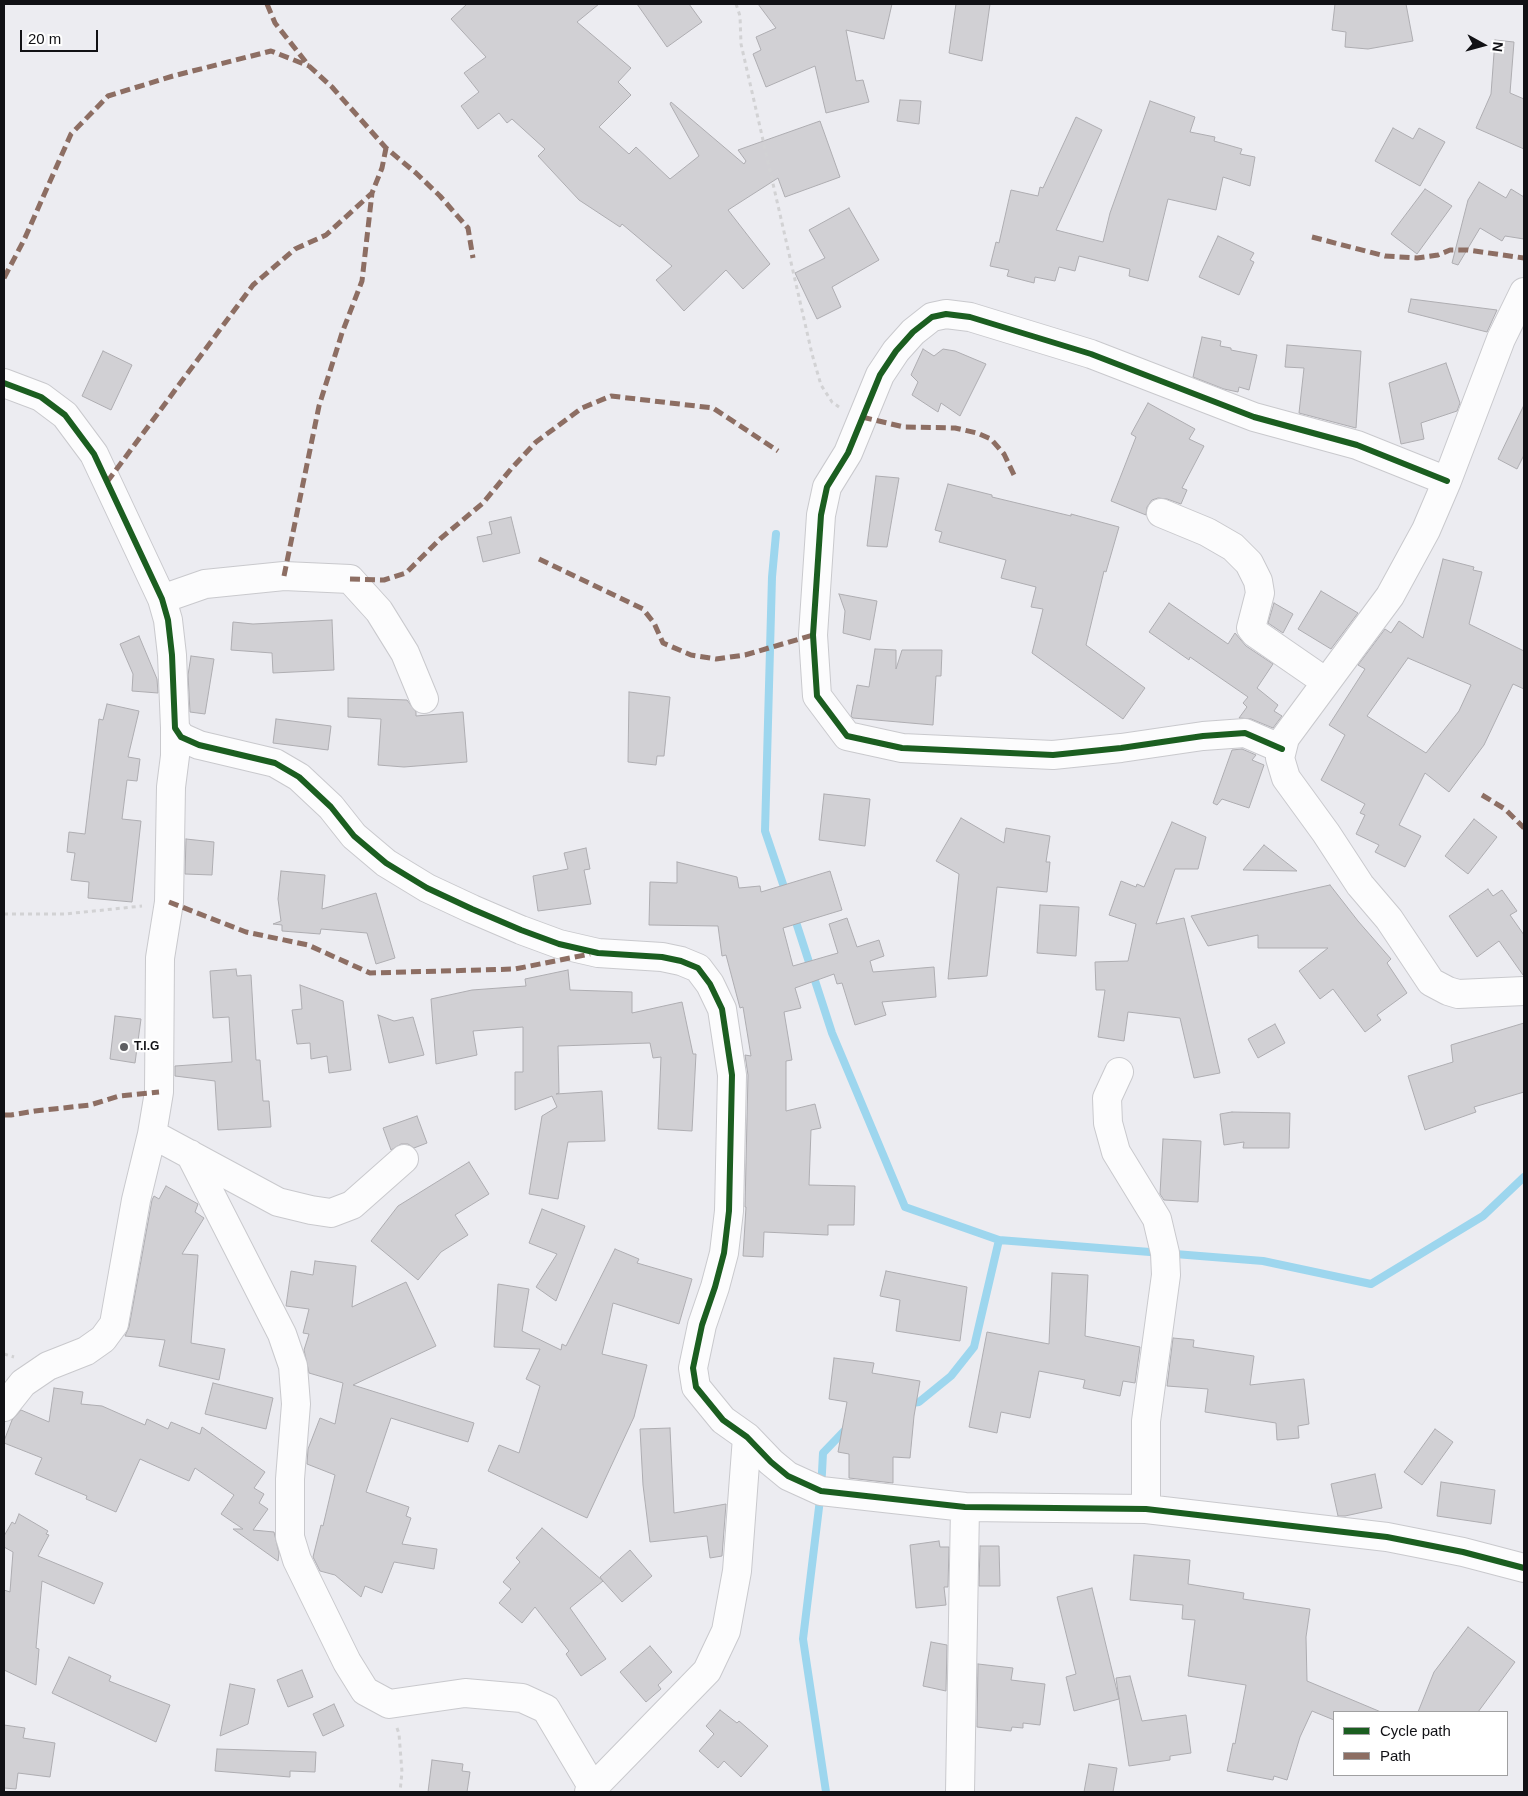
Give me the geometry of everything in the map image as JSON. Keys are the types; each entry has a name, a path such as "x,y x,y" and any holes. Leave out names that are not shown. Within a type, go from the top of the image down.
{"street":[{"path":"1524,292 1501,339 1447,481 1426,530 1390,596 1285,738 1280,758 1286,778 1360,885 1389,919 1431,982 1458,994 1524,991"},
{"path":"1282,749 1245,733 1204,736 1121,748 1053,755 902,748 847,736 817,696 813,636 821,516 828,487 848,453 880,375 896,351 913,332 932,317 946,314 970,317 1091,354 1254,417 1357,446 1447,481"},
{"path":"4,383 41,397 64,415 94,454 162,599 168,620 171,646 175,728 175,756 171,787 169,902 160,958 159,1092 152,1134 136,1200 114,1324 103,1339 86,1351 48,1366 23,1383 4,1407"},
{"path":"1162,513 1216,537 1233,547 1249,563 1258,581 1260,593 1251,628 1255,633 1326,682"},
{"path":"162,599 205,584 284,576 350,579 379,611 400,644 424,698"},
{"path":"175,728 181,737 200,745 275,762 299,777 331,806 354,836 386,863 427,888 454,901 559,944 598,953 654,956 681,961 698,968 710,984 722,1009 732,1075 729,1211 724,1252 702,1325 693,1368 696,1387 723,1420 747,1437 771,1462 788,1476 821,1491 965,1507 1146,1509 1387,1537 1463,1552 1524,1568"},
{"path":"1119,1072 1107,1098 1108,1123 1116,1152 1157,1219 1165,1253 1166,1275 1146,1421 1146,1509"},
{"path":"152,1134 278,1202 310,1210 331,1212 352,1205 404,1159"},
{"path":"190,1154 282,1334 293,1366 296,1404 290,1479 290,1537 297,1560 347,1662 365,1691 389,1704 465,1693 522,1698 546,1709 591,1790 707,1671 726,1631 737,1571 747,1437"},
{"path":"960,1792 965,1507"}],"path":[{"path":"736,4 740,16 741,44 812,354 821,385 832,402 844,412 861,420"},
{"path":"4,914 64,914 169,902"},
{"path":"389,1704 399,1734 402,1772 400,1792"}],"building":[{"path":"467,4 599,4 577,22 631,68 618,82 631,95 599,127 629,154 636,147 670,179 699,156 670,104 671,102 744,164 746,161 738,150 820,121 840,177 785,197 778,178 728,210 770,264 743,289 726,270 684,311 656,280 672,266 622,224 620,227 579,200 538,156 545,149 512,119 507,123 499,113 478,129 461,106 479,92 464,73 486,57 451,19"},
{"path":"637,4 689,4 702,22 667,47"},
{"path":"758,4 892,4 884,39 846,30 856,81 863,80 869,102 826,113 815,66 766,87 753,54 761,50 756,37 776,28"},
{"path":"956,4 990,4 982,61 949,53"},
{"path":"1335,4 1406,4 1413,41 1368,49 1345,47 1346,32 1332,30"},
{"path":"1495,40 1514,42 1510,93 1524,99 1524,149 1476,128 1491,94"},
{"path":"900,100 921,101 919,124 897,121"},
{"path":"1150,101 1195,117 1190,132 1215,137 1214,141 1242,149 1240,154 1255,157 1250,186 1223,177 1216,210 1168,199 1148,281 1129,276 1130,269 1079,256 1075,271 1059,267 1055,281 1035,277 1034,283 1007,276 1009,270 990,266 996,242 999,243 1011,190 1038,196 1040,187 1043,188 1076,117 1102,130 1056,230 1103,242 1110,213"},
{"path":"1393,128 1413,139 1419,128 1445,142 1420,186 1375,161"},
{"path":"1479,182 1506,198 1511,189 1524,197 1524,239 1505,236 1502,241 1480,228 1458,265 1452,263 1468,200"},
{"path":"1425,189 1452,206 1417,254 1391,234"},
{"path":"849,208 879,260 832,287 841,307 817,319 795,273 825,258 809,230"},
{"path":"1218,236 1254,253 1250,260 1254,262 1239,295 1199,277"},
{"path":"1411,299 1497,310 1487,332 1408,312"},
{"path":"1202,337 1221,341 1220,346 1231,348 1231,350 1257,355 1249,390 1239,387 1238,392 1224,389 1193,377"},
{"path":"1287,345 1361,351 1356,428 1299,413 1304,368 1285,367"},
{"path":"923,349 934,356 943,349 955,351 986,364 960,416 941,403 938,412 912,395 918,382 911,375"},
{"path":"103,351 132,365 111,410 82,396"},
{"path":"1446,363 1460,403 1457,411 1421,423 1424,439 1401,444 1389,383"},
{"path":"1148,403 1195,429 1189,439 1204,446 1182,488 1187,490 1181,504 1158,498 1152,500 1147,507 1146,515 1111,501 1136,437 1131,434"},
{"path":"1524,405 1524,455 1517,469 1498,459"},
{"path":"876,476 899,478 887,547 867,546"},
{"path":"948,484 992,495 992,497 1071,516 1071,514 1119,527 1106,572 1104,571 1086,645 1145,688 1123,719 1032,653 1043,609 1031,607 1036,587 1001,578 1006,560 939,542 942,532 935,530"},
{"path":"511,517 520,553 483,562 477,537 492,534 489,522"},
{"path":"1443,559 1474,567 1473,570 1482,572 1469,624 1524,651 1524,689 1513,684 1484,745 1449,792 1425,773 1399,825 1421,836 1405,867 1375,852 1379,845 1356,834 1365,815 1360,813 1365,804 1321,780 1345,735 1329,725 1365,669 1358,665 1385,629 1391,633 1399,621 1423,638","holes":["1408,658 1471,685 1459,711 1426,753 1367,716"]},
{"path":"1321,591 1358,613 1331,649 1298,629"},
{"path":"839,594 877,601 870,640 843,633 845,611"},
{"path":"1169,603 1228,644 1235,633 1246,646 1273,664 1257,688 1278,705 1274,711 1282,716 1273,728 1251,719 1239,718 1247,707 1243,703 1248,697 1190,657 1189,660 1149,632"},
{"path":"1274,603 1293,614 1283,633 1268,623"},
{"path":"332,620 334,670 273,673 272,653 231,650 233,622 253,624"},
{"path":"139,636 157,679 158,693 132,691 133,674 120,644"},
{"path":"875,649 896,650 896,669 902,650 942,650 941,676 936,676 933,725 853,718 851,716 857,685 869,687"},
{"path":"191,656 214,659 205,714 190,712 188,675"},
{"path":"629,692 670,697 664,756 657,756 656,765 628,762"},
{"path":"348,698 407,700 416,712 416,716 463,712 467,762 404,767 378,765 381,719 348,717"},
{"path":"107,704 139,711 128,757 140,759 137,781 127,780 122,819 141,821 132,902 88,898 89,882 71,880 75,853 67,852 69,832 85,834 99,719 103,720"},
{"path":"276,719 331,726 328,750 273,743"},
{"path":"1242,749 1256,755 1252,760 1264,765 1249,808 1222,799 1217,805 1213,803 1232,750"},
{"path":"824,794 870,799 865,846 819,840"},
{"path":"961,818 1004,843 1006,828 1050,836 1046,862 1050,862 1047,892 997,887 987,976 948,979 959,874 936,861"},
{"path":"1474,819 1497,837 1468,874 1445,856"},
{"path":"1172,822 1206,837 1198,869 1175,869 1156,924 1184,918 1220,1073 1194,1078 1180,1018 1128,1012 1124,1041 1098,1037 1105,990 1096,990 1095,962 1128,961 1136,924 1109,915 1121,881 1136,887 1137,884 1144,887"},
{"path":"186,839 214,842 212,875 185,874"},
{"path":"1264,845 1297,871 1243,870"},
{"path":"586,848 590,869 584,870 591,904 538,911 533,876 568,869 564,853"},
{"path":"677,862 737,877 739,888 760,886 761,892 830,871 842,910 783,928 793,966 838,953 829,924 847,918 857,947 879,940 884,956 870,961 873,972 934,967 936,997 882,1002 886,1015 855,1025 842,983 837,984 834,974 795,988 801,1008 784,1012 792,1060 786,1061 786,1111 815,1104 821,1128 811,1130 809,1185 855,1186 854,1225 828,1225 828,1235 764,1232 763,1257 743,1256 746,1207 748,1075 745,1055 751,1056 743,1007 740,1008 726,955 722,956 718,926 649,925 650,882 677,883"},
{"path":"281,871 325,875 322,909 376,893 395,958 376,964 367,933 321,929 320,934 282,931 282,925 273,924 281,921 278,899"},
{"path":"1330,885 1391,959 1387,963 1407,993 1377,1015 1381,1020 1365,1032 1333,989 1320,999 1299,971 1328,948 1258,948 1258,935 1208,946 1191,916"},
{"path":"1488,889 1493,896 1502,890 1517,911 1510,915 1524,935 1524,976 1499,941 1477,957 1449,916"},
{"path":"1040,905 1079,907 1076,956 1037,953"},
{"path":"236,969 237,976 251,975 256,1060 260,1060 263,1101 269,1101 271,1127 218,1130 215,1081 175,1076 175,1066 232,1062 229,1017 213,1018 210,971"},
{"path":"568,970 570,990 632,992 632,1013 682,1002 693,1054 696,1054 692,1131 658,1129 661,1057 653,1058 650,1043 558,1046 559,1093 556,1094 602,1091 605,1141 568,1142 558,1199 529,1194 542,1116 557,1107 552,1096 515,1110 515,1072 523,1072 523,1027 473,1031 477,1055 436,1064 431,999 472,990 526,986 525,979"},
{"path":"300,985 343,1001 351,1070 329,1073 327,1056 311,1059 310,1043 297,1044 292,1010 302,1009"},
{"path":"378,1015 394,1021 413,1017 424,1055 389,1063"},
{"name":"T.I.G","path":"115,1016 141,1019 135,1063 110,1059"},
{"path":"1524,1023 1524,1092 1474,1107 1476,1112 1425,1130 1408,1076 1453,1062 1451,1045"},
{"path":"1275,1024 1285,1043 1258,1058 1248,1039"},
{"path":"1232,1112 1290,1113 1289,1148 1243,1148 1244,1142 1224,1145 1220,1114"},
{"path":"417,1116 427,1143 414,1148 408,1144 401,1144 391,1150 383,1128"},
{"path":"1163,1139 1201,1141 1198,1202 1164,1200 1160,1194"},
{"path":"469,1162 489,1194 455,1215 468,1235 441,1252 418,1280 371,1241 398,1206"},
{"path":"166,1186 198,1204 195,1212 204,1218 182,1254 198,1255 191,1343 225,1349 219,1380 159,1366 165,1340 125,1336 129,1327 152,1200 154,1196 159,1199"},
{"path":"542,1209 585,1226 556,1301 536,1287 557,1254 529,1243"},
{"path":"615,1249 639,1259 637,1263 692,1279 679,1324 613,1303 602,1354 647,1365 634,1417 587,1518 488,1471 499,1445 519,1453 540,1386 526,1379 540,1349 494,1347 498,1284 529,1289 522,1331 561,1350 562,1344 566,1346"},
{"path":"315,1261 356,1266 352,1307 406,1282 436,1346 353,1385 474,1423 468,1442 391,1418 366,1492 409,1507 406,1516 411,1518 402,1544 437,1549 434,1569 394,1562 382,1593 365,1586 361,1597 335,1575 320,1571 313,1557 321,1525 323,1526 335,1475 307,1464 308,1449 320,1418 335,1424 343,1383 309,1373 304,1350 309,1334 303,1333 309,1309 286,1306 291,1271 313,1275"},
{"path":"886,1271 967,1287 960,1341 896,1331 900,1300 880,1296"},
{"path":"1052,1273 1088,1275 1085,1336 1140,1347 1135,1383 1123,1381 1120,1396 1083,1388 1085,1380 1039,1371 1030,1418 1001,1412 997,1433 969,1427 987,1332 1049,1344"},
{"path":"1173,1338 1194,1340 1193,1347 1254,1356 1250,1385 1304,1379 1309,1424 1298,1426 1299,1438 1277,1440 1276,1423 1205,1412 1208,1389 1167,1386"},
{"path":"834,1358 874,1363 872,1373 920,1381 910,1458 893,1457 893,1483 849,1478 849,1454 838,1452 847,1402 829,1399"},
{"path":"213,1383 273,1398 266,1429 205,1414"},
{"path":"54,1388 83,1392 81,1404 102,1406 145,1425 147,1419 168,1429 171,1422 200,1434 202,1427 265,1472 254,1488 264,1494 259,1503 268,1509 253,1530 274,1532 279,1553 278,1561 233,1529 243,1529 221,1514 234,1495 195,1468 189,1481 140,1459 116,1512 86,1499 87,1496 35,1474 42,1458 4,1443 4,1441 12,1420 21,1410 49,1422"},
{"path":"670,1428 674,1513 726,1504 722,1556 710,1558 707,1536 650,1542 643,1485 640,1429"},
{"path":"1435,1429 1453,1442 1422,1485 1404,1472"},
{"path":"1375,1474 1382,1508 1338,1516 1331,1484"},
{"path":"1441,1482 1495,1490 1491,1524 1437,1516"},
{"path":"19,1514 48,1531 46,1534 49,1535 38,1556 103,1583 94,1604 42,1581 36,1648 39,1649 36,1685 4,1670 4,1590 10,1592 13,1552 4,1547 4,1536 12,1522 15,1524"},
{"path":"542,1528 603,1581 570,1608 606,1659 581,1676 566,1654 569,1651 535,1607 522,1623 499,1603 511,1589 503,1582 520,1562 516,1558"},
{"path":"939,1541 940,1547 949,1547 948,1587 944,1587 946,1605 916,1608 910,1545"},
{"path":"980,1546 999,1546 1000,1586 979,1586"},
{"path":"630,1550 652,1576 622,1602 600,1577"},
{"path":"1134,1555 1190,1560 1188,1584 1244,1593 1243,1599 1310,1609 1306,1637 1307,1681 1379,1711 1333,1711 1333,1720 1312,1711 1300,1737 1287,1780 1274,1776 1273,1780 1227,1771 1233,1743 1235,1744 1246,1685 1188,1676 1195,1620 1182,1619 1183,1605 1130,1600"},
{"path":"1092,1588 1119,1699 1074,1711 1066,1677 1076,1674 1057,1597"},
{"path":"1468,1627 1515,1662 1479,1711 1418,1711 1434,1672"},
{"path":"931,1642 947,1645 946,1691 923,1686"},
{"path":"650,1646 672,1672 658,1685 661,1689 646,1702 620,1672"},
{"path":"69,1657 111,1676 109,1681 170,1705 156,1742 52,1693"},
{"path":"978,1664 1013,1668 1011,1680 1045,1684 1040,1725 1023,1723 1023,1728 1012,1727 1011,1731 977,1727"},
{"path":"302,1670 313,1697 288,1707 277,1680"},
{"path":"1130,1676 1142,1721 1186,1715 1191,1753 1170,1756 1170,1760 1129,1766 1116,1678"},
{"path":"230,1684 255,1689 248,1724 220,1736"},
{"path":"334,1704 344,1726 323,1736 313,1714"},
{"path":"720,1710 737,1723 739,1721 768,1746 741,1777 724,1761 718,1768 699,1751 714,1734 706,1726"},
{"path":"4,1725 25,1728 23,1738 55,1743 50,1777 18,1773 16,1789 4,1788"},
{"path":"217,1749 316,1752 315,1772 290,1771 290,1777 215,1771"},
{"path":"432,1760 463,1764 462,1771 470,1772 467,1792 428,1792"},
{"path":"1089,1764 1117,1768 1113,1792 1084,1792"}],"waterway":[{"path":"776,534 772,577 765,831 786,893"},
{"path":"794,916 832,1033 905,1207 999,1240 1263,1261 1371,1284 1483,1216 1524,1177"},
{"path":"906,1404 919,1402 951,1376 974,1347 999,1240"},
{"path":"826,1792 803,1639 821,1491 823,1453 848,1427"}],"marked path":[{"path":"267,4 275,23 309,66 332,87 386,148 440,196 468,228 473,258"},
{"path":"4,278 24,240 71,134 108,96 173,76 271,51 309,66"},
{"path":"107,482 253,285 295,249 326,235 372,193 382,168 386,148"},
{"path":"284,576 319,406 342,333 362,281 372,193"},
{"path":"1312,237 1385,256 1417,258 1438,255 1450,250 1468,250 1524,258"},
{"path":"350,579 384,580 406,573 440,539 483,503 536,442 582,408 611,396 713,408 778,451"},
{"path":"862,417 904,427 955,428 977,433 991,439 1004,454 1014,475"},
{"path":"539,559 643,609 654,623 663,643 691,655 716,659 745,655 813,635"},
{"path":"1482,795 1505,809 1524,828"},
{"path":"169,902 246,932 308,945 370,973 515,969 590,954"},
{"path":"4,1115 90,1105 119,1096 159,1092"}],"cycle path":[{"path":"1282,749 1245,733 1203,736 1121,748 1053,755 902,748 847,736 817,696 813,635 821,515 827,487 848,453 880,375 896,351 913,332 932,317 946,314 970,317 1091,354 1254,417 1357,445 1447,481"},
{"path":"4,383 41,397 65,415 94,454 162,599 168,620 172,655 175,728 181,737 199,745 275,763 299,777 331,807 354,836 386,863 427,888 521,930 559,944 598,953 662,957 681,961 698,968 710,984 722,1009 732,1075 729,1211 724,1253 702,1325 693,1368 696,1387 723,1420 747,1437 771,1462 788,1476 821,1491 965,1507 1146,1509 1387,1537 1463,1552 1524,1568"}],"place":[{"name":"T.I.G","path":"124,1047"}]}
